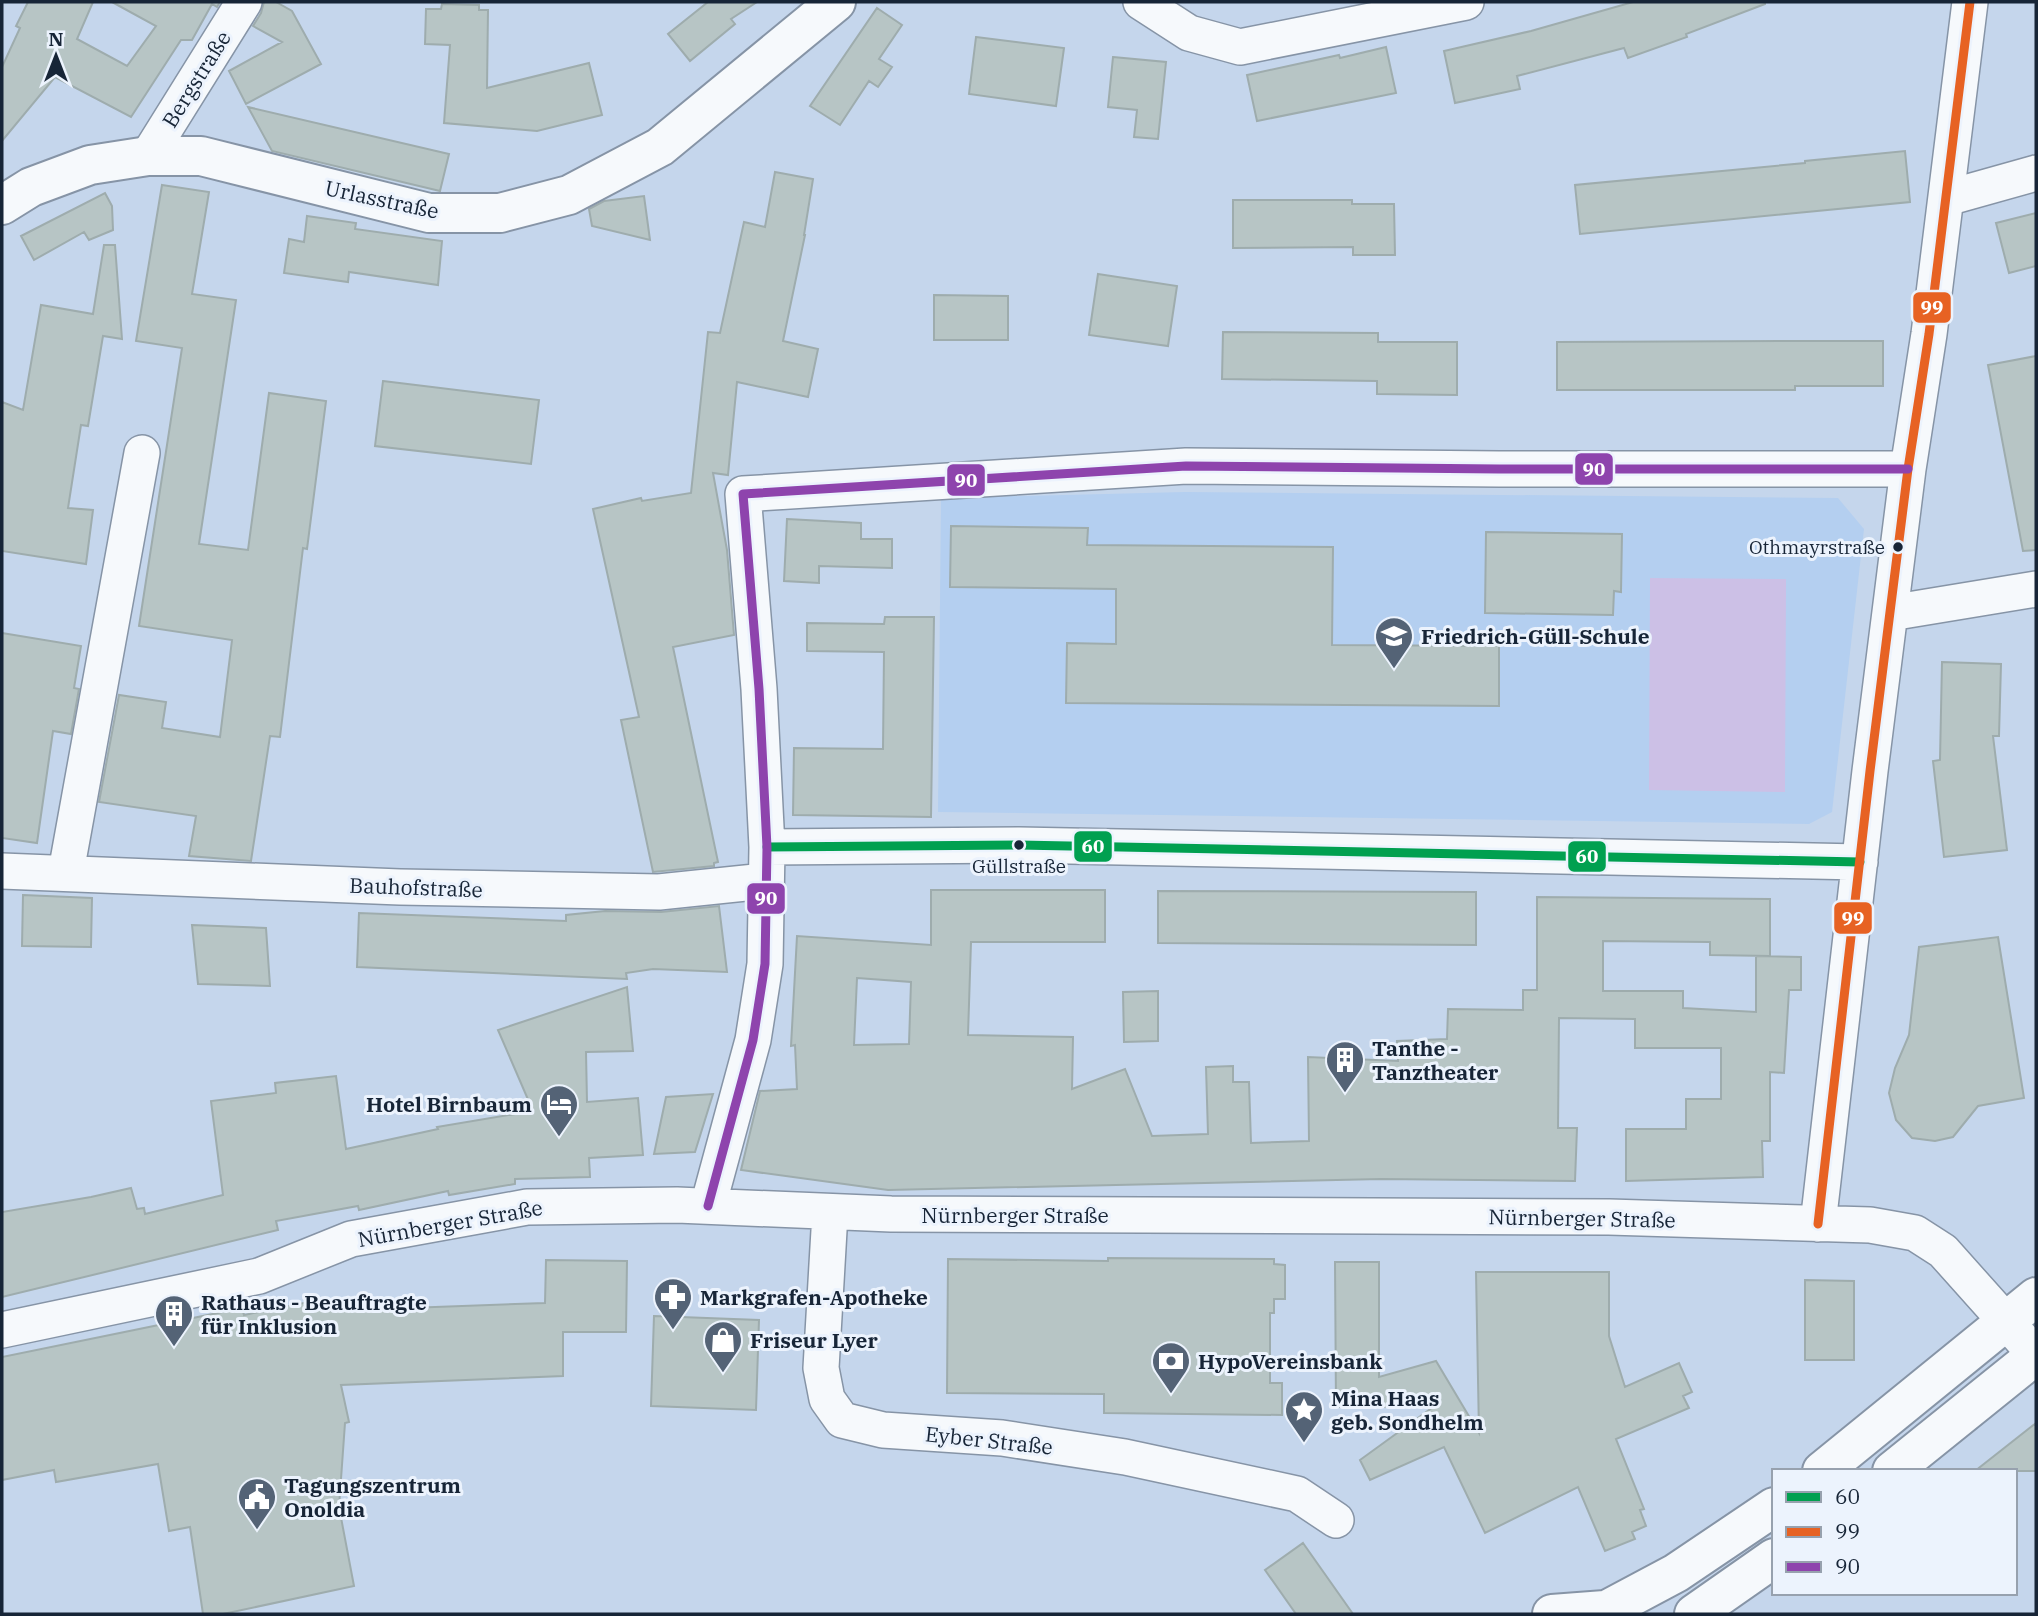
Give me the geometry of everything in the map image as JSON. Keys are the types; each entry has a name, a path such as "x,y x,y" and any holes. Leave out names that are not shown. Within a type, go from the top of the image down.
{"street":[{"name":"Bergstraße","path":"148,156 244,2"},
{"name":"Urlasstraße","path":"2,205 31,187 90,165 148,156 201,156 429,213 500,213 569,195 660,147 836,2"},
{"path":"1141,2 1189,33 1240,47 1466,2"},
{"path":"1818,1224 1890,613 1947,198 1970,2"},
{"path":"1947,198 2036,173"},
{"path":"66,872 142,453"},
{"path":"708,1206 753,1040 765,964 766,847 759,689 743,494 1186,466 1909,469"},
{"path":"1890,613 2036,589"},
{"path":"766,847 1019,845 1860,862"},
{"name":"Bauhofstraße","path":"2,871 400,887 659,892 765,881"},
{"name":"Nürnberger Straße","path":"2,1330 260,1276 351,1239 527,1207 614,1204 830,1213 1595,1217 1870,1225 1916,1233 1944,1251 2036,1355 1894,1469"},
{"name":"Eyber Straße","path":"830,1213 821,1368 827,1399 842,1420 883,1430 1002,1438 1125,1457 1297,1494 1336,1520"},
{"path":"1824,1469 2036,1297"},
{"path":"1552,1614 1602,1612 1676,1573 1772,1508"},
{"path":"1694,1614 1772,1559"}],"shaded area":[{"name":"Friedrich-Güll-Schule","path":"1185,492 1838,498 1864,529 1832,812 1809,824 938,812 941,498"},
{"path":"1650,578 1786,579 1785,792 1649,790"}],"building":[{"path":"28,2 93,2 77,39 127,66 156,26 112,2 220,2 217,7 212,4 192,40 181,40 131,117 55,77 2,141 2,67 20,28 16,26"},
{"path":"264,2 276,2 292,11 321,64 246,104 229,71 282,42 253,26"},
{"path":"708,2 757,2 731,19 735,24 690,61 668,34"},
{"path":"1633,2 1765,4 1628,58 1624,48 1517,76 1520,89 1455,103 1444,51 1531,31"},
{"path":"442,4 479,5 479,10 488,10 487,88 589,63 602,115 537,131 444,123 450,45 425,44 426,9 441,9"},
{"path":"877,8 902,25 879,59 892,67 878,87 869,81 840,125 810,106"},
{"path":"976,37 1064,48 1056,106 969,94"},
{"path":"1386,47 1396,93 1257,121 1247,75"},
{"path":"1113,57 1166,62 1158,139 1134,137 1137,110 1108,107"},
{"path":"248,107 449,154 440,191 272,151"},
{"path":"1905,151 1910,202 1580,234 1575,185"},
{"path":"775,172 813,179 805,235 783,341 818,349 808,397 737,382 728,475 713,473 727,550 734,635 673,647 718,862 714,863 714,866 653,872 621,720 639,717 593,509 641,498 642,501 691,493 708,332 720,333 744,222 765,227"},
{"path":"162,185 209,192 192,294 236,300 199,544 248,550 269,393 326,401 307,549 303,548 280,737 270,736 251,861 189,856 196,816 99,802 119,695 166,702 162,728 220,737 232,640 139,626 182,348 136,341"},
{"path":"105,193 112,206 113,230 89,240 84,232 34,260 21,236"},
{"path":"644,196 650,240 592,226 589,209 604,201"},
{"path":"1233,200 1352,200 1352,204 1394,204 1395,255 1353,255 1353,247 1233,248"},
{"path":"2036,213 2036,266 2009,273 1996,223"},
{"path":"307,216 356,223 355,229 442,241 438,285 349,272 348,282 284,273 289,239 304,242"},
{"path":"104,245 115,245 122,339 103,336 88,426 81,425 68,508 93,510 86,564 2,551 2,402 23,410 41,305 93,314"},
{"path":"1098,274 1177,286 1168,346 1089,335"},
{"path":"934,295 1008,296 1008,340 934,340"},
{"path":"1223,332 1378,333 1378,342 1457,342 1457,395 1377,394 1377,381 1222,379"},
{"path":"1883,341 1883,386 1795,386 1795,390 1557,390 1557,342"},
{"path":"2036,356 2036,550 2023,551 1988,365"},
{"path":"383,381 539,400 531,464 375,446"},
{"path":"787,519 861,523 861,539 892,539 892,568 819,566 819,583 784,581"},
{"path":"951,526 1088,528 1087,545 1333,547 1332,645 1499,646 1499,706 1066,703 1067,643 1116,644 1116,589 950,587"},
{"path":"1486,532 1622,534 1621,592 1614,591 1613,615 1485,613"},
{"path":"885,617 934,617 931,817 793,815 794,748 883,749 884,652 807,651 807,623 884,624"},
{"path":"2,633 81,646 74,688 79,689 71,734 53,731 37,843 2,838"},
{"path":"1942,662 2001,664 1999,736 1993,736 2007,850 1944,857 1933,761 1940,760"},
{"path":"931,890 1105,890 1105,942 971,942 968,1035 1073,1037 1072,1089 1125,1069 1152,1136 1208,1134 1206,1067 1233,1066 1233,1082 1249,1082 1251,1143 1309,1141 1308,1057 1398,1061 1397,1041 1447,1039 1448,1009 1523,1010 1523,990 1537,990 1537,897 1770,899 1770,956 1710,955 1710,942 1603,941 1603,991 1683,991 1683,1008 1756,1012 1756,956 1801,957 1801,990 1789,990 1784,1073 1770,1072 1770,1141 1762,1141 1763,1177 1626,1181 1626,1129 1686,1129 1686,1099 1721,1099 1721,1048 1635,1048 1635,1019 1559,1018 1558,1128 1577,1128 1575,1181 1381,1179 888,1190 741,1170 760,1091 797,1089 795,1045 791,1046 797,936 931,945","holes":["857,978 911,982 909,1044 854,1045"]},
{"path":"1158,891 1476,892 1476,945 1158,943"},
{"path":"23,895 92,898 91,947 22,946"},
{"path":"719,906 727,972 653,969 626,973 627,979 357,967 359,913 566,921 566,915 605,911 661,912"},
{"path":"192,925 266,928 270,986 198,984"},
{"path":"1998,937 2024,1098 1978,1106 1953,1137 1935,1141 1912,1138 1896,1120 1889,1093 1895,1068 1909,1035 1919,947"},
{"path":"627,987 633,1051 586,1052 587,1102 638,1098 643,1155 589,1158 590,1177 515,1179 515,1184 449,1195 448,1191 359,1210 358,1206 276,1221 278,1230 2,1297 2,1212 131,1188 137,1209 144,1208 145,1214 223,1195 211,1101 276,1093 275,1083 336,1076 346,1149 438,1129 437,1127 533,1111 498,1030"},
{"path":"1158,991 1158,1041 1124,1042 1123,992"},
{"path":"713,1094 695,1152 654,1154 666,1097"},
{"path":"1108,1258 1274,1259 1274,1264 1285,1265 1285,1299 1274,1299 1274,1313 1270,1313 1270,1383 1282,1383 1282,1415 1104,1413 1104,1394 947,1393 948,1259 1108,1261"},
{"path":"546,1260 627,1261 626,1332 563,1332 563,1376 341,1385 349,1422 345,1423 339,1507 354,1586 223,1614 203,1614 190,1527 169,1531 158,1464 56,1482 54,1470 2,1480 2,1357 242,1308 244,1315 324,1299 326,1311 545,1303"},
{"path":"1335,1262 1379,1262 1379,1377 1436,1361 1479,1433 1476,1272 1609,1272 1609,1336 1625,1387 1679,1363 1692,1392 1683,1396 1689,1408 1616,1439 1644,1509 1640,1510 1646,1526 1632,1532 1635,1539 1605,1551 1578,1487 1485,1533 1444,1447 1370,1480 1360,1460 1433,1407 1336,1407"},
{"path":"1805,1280 1854,1281 1854,1360 1805,1360"},
{"path":"654,1316 759,1320 756,1410 651,1406"},
{"path":"2036,1423 2036,1471 1978,1469"},
{"path":"1303,1543 1353,1614 1296,1614 1265,1570"}],"transit line":[{"name":"99","path":"1818,1224 1870,771 1908,469 1929,334 1970,2"},
{"name":"90","path":"708,1206 753,1040 765,964 767,847 759,689 743,494 1186,466 1908,469"},
{"name":"60","path":"767,847 1019,845 1860,862"}],"place":[{"name":"Othmayrstraße","path":"1898,547"},
{"name":"Friedrich-Güll-Schule","path":"1394,670"},
{"name":"Güllstraße","path":"1019,845"},
{"name":"Tanthe - Tanztheater","path":"1345,1094"},
{"name":"Hotel Birnbaum","path":"559,1138"},
{"name":"Markgrafen-Apotheke","path":"673,1331"},
{"name":"Rathaus - Beauftragte für Inklusion","path":"174,1348"},
{"name":"Friseur Lyer","path":"723,1374"},
{"name":"HypoVereinsbank","path":"1171,1395"},
{"name":"Mina Haas geb. Sondhelm","path":"1304,1444"},
{"name":"Tagungszentrum Onoldia","path":"257,1531"}]}
